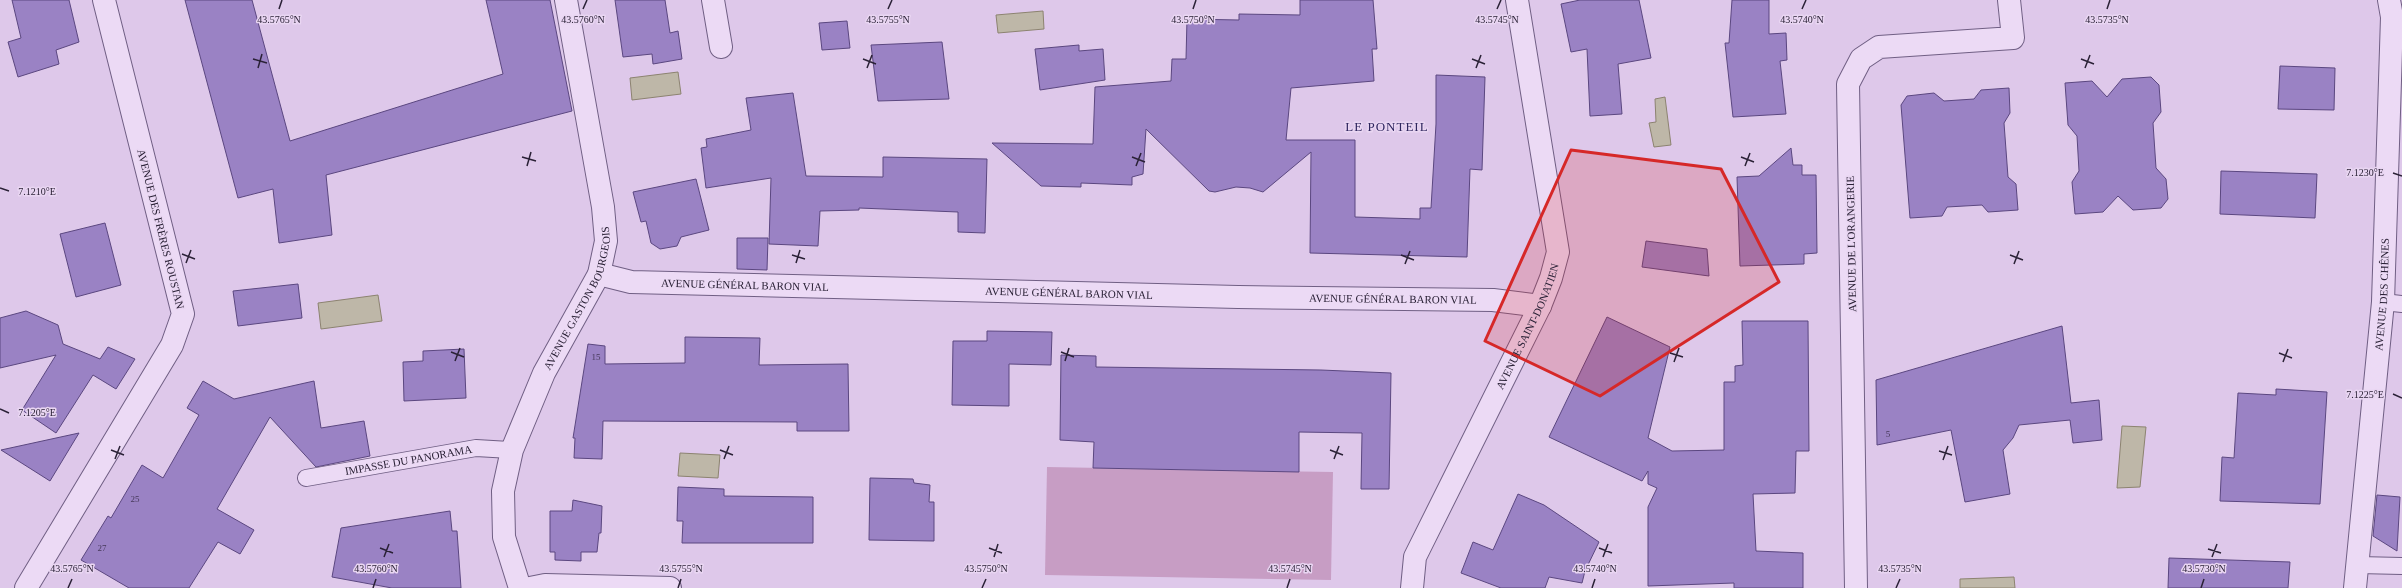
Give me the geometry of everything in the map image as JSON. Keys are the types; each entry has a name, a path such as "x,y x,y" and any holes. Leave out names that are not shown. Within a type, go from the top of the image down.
{"street":[{"name":"AVENUE DES FRÈRES ROUSTAN","path":"26,588 172,346 182,314 104,0"},
{"name":"AVENUE GASTON BOURGEOIS","path":"520,588 504,536 503,491 512,450 544,373 599,274 606,241 603,207 566,0"},
{"path":"713,0 721,47"},
{"name":"AVENUE SAINT-DONATIEN","path":"1412,588 1415,557 1540,306 1551,278 1558,252 1517,0"},
{"name":"AVENUE DE L'ORANGERIE","path":"1856,588 1848,84 1861,59 1879,47 2013,38 2009,0"},
{"name":"AVENUE DES CHÊNES","path":"2355,588 2392,303 2392,17 2390,0"},
{"name":"AVENUE GÉNÉRAL BARON VIAL","path":"599,274 631,282 1238,297 1493,300 1540,306"},
{"path":"530,588 545,585 670,588"}],"lane":[{"name":"IMPASSE DU PANORAMA","path":"306,478 476,448 512,450"},
{"path":"2358,565 2402,566"}],"highlighted area":[{"path":"1571,150 1721,169 1779,282 1600,396 1485,341"}],"shaded area":[{"path":"1043,11 1044,29 998,33 996,15"},
{"path":"678,72 681,94 632,100 630,78"},
{"path":"1665,97 1671,145 1654,147 1649,123 1656,122 1655,99"},
{"path":"378,295 382,321 321,329 318,303"},
{"path":"2122,426 2146,427 2140,487 2117,488"},
{"path":"680,453 720,455 718,478 678,476"},
{"path":"1047,467 1333,472 1331,580 1045,575"},
{"path":"2014,577 2015,588 1960,588 1960,579"}],"building":[{"path":"12,0 69,0 79,42 56,50 59,64 18,77 8,42 21,38"},
{"path":"185,0 252,0 290,141 503,74 486,0 550,0 572,111 326,175 332,235 279,243 273,189 238,198"},
{"path":"615,0 665,0 670,33 678,31 682,59 653,64 652,54 623,57"},
{"path":"1300,0 1373,0 1377,49 1372,49 1374,81 1291,88 1286,140 1355,140 1355,217 1420,219 1420,208 1431,208 1436,124 1436,75 1485,77 1482,170 1470,169 1467,257 1310,253 1311,152 1263,192 1250,188 1236,187 1215,192 1209,191 1146,129 1143,174 1132,177 1132,185 1081,183 1081,187 1041,186 992,143 1093,144 1095,87 1171,81 1172,59 1186,59 1187,19 1239,20 1239,14 1300,15"},
{"path":"1580,0 1639,0 1651,58 1618,64 1622,114 1590,116 1587,49 1571,52 1561,4"},
{"path":"1732,0 1769,0 1769,34 1786,33 1787,60 1780,61 1786,114 1733,117 1725,43 1729,43"},
{"path":"847,21 850,48 822,50 819,23"},
{"path":"942,42 949,99 878,101 871,45"},
{"path":"1079,45 1079,51 1103,49 1105,80 1040,90 1035,49"},
{"path":"2280,66 2335,68 2334,110 2278,109"},
{"path":"2151,77 2159,85 2161,112 2153,123 2156,168 2166,179 2168,199 2161,208 2133,210 2118,196 2103,212 2075,214 2072,182 2079,171 2077,136 2068,125 2065,83 2092,81 2107,97 2122,79"},
{"path":"2009,88 2010,113 2004,123 2008,177 2016,184 2018,210 1988,212 1982,205 1947,207 1942,216 1910,218 1901,105 1907,96 1934,93 1944,101 1974,99 1981,90"},
{"path":"793,93 806,176 883,177 883,157 987,159 985,233 958,232 958,212 859,208 859,210 820,211 818,246 769,244 771,178 706,188 701,148 707,147 706,139 751,130 746,98"},
{"path":"1791,148 1793,165 1802,165 1802,175 1816,175 1817,253 1804,254 1804,264 1740,266 1737,177 1759,176"},
{"path":"2221,171 2317,174 2315,218 2220,214"},
{"path":"696,179 709,230 681,237 677,246 660,249 651,243 646,221 641,222 633,192"},
{"path":"105,223 121,285 76,297 60,234"},
{"path":"737,238 768,238 767,270 737,269"},
{"path":"1646,241 1707,249 1709,276 1642,267"},
{"path":"298,284 302,318 238,326 233,291"},
{"path":"26,311 58,325 63,344 100,359 108,347 135,359 116,389 93,375 56,433 22,410 56,355 0,368 0,318"},
{"path":"1607,317 1670,347 1648,438 1672,451 1724,450 1724,382 1735,382 1735,366 1743,365 1742,321 1808,321 1809,451 1796,451 1795,493 1753,494 1756,551 1803,553 1803,588 1734,588 1734,583 1648,586 1648,507 1657,488 1648,484 1648,471 1642,481 1549,437"},
{"path":"2062,326 2071,403 2099,400 2102,440 2073,443 2070,420 2019,425 2013,438 2003,450 2010,494 1965,502 1951,430 1877,445 1876,380"},
{"path":"987,331 1052,332 1051,365 1009,364 1009,406 952,405 953,341 987,341"},
{"path":"685,337 760,338 759,365 848,364 849,431 797,431 797,422 603,421 602,459 574,458 575,438 573,438 588,344 605,346 605,364 685,363"},
{"path":"464,349 466,398 404,401 403,362 423,361 423,351"},
{"path":"1061,355 1096,356 1096,367 1321,370 1391,373 1389,489 1361,489 1362,433 1299,432 1299,472 1093,468 1094,442 1060,440"},
{"path":"203,381 234,399 314,381 321,428 364,421 370,456 316,467 270,417 217,509 254,530 240,554 218,542 189,588 129,588 81,560 108,516 111,518 142,465 163,478 199,415 187,408"},
{"path":"2276,389 2327,392 2320,504 2220,501 2222,457 2234,458 2238,393 2276,395"},
{"path":"79,433 50,481 1,450"},
{"path":"870,478 913,479 914,483 930,485 929,502 934,502 934,541 869,540"},
{"path":"678,487 724,489 724,496 813,497 813,543 682,543 683,521 677,521"},
{"path":"1518,494 1544,505 1599,542 1585,571 1582,583 1549,577 1545,588 1501,588 1461,573 1473,542 1493,550"},
{"path":"2377,495 2400,497 2397,551 2373,536"},
{"path":"573,500 602,506 601,533 599,533 597,552 581,552 581,561 555,560 555,552 550,552 550,511 572,511"},
{"path":"450,511 452,531 457,531 461,588 392,588 332,577 341,528"},
{"path":"2169,558 2290,562 2288,588 2168,588"}],"district":[{"name":"LE PONTEIL","path":"1387,126"}]}
